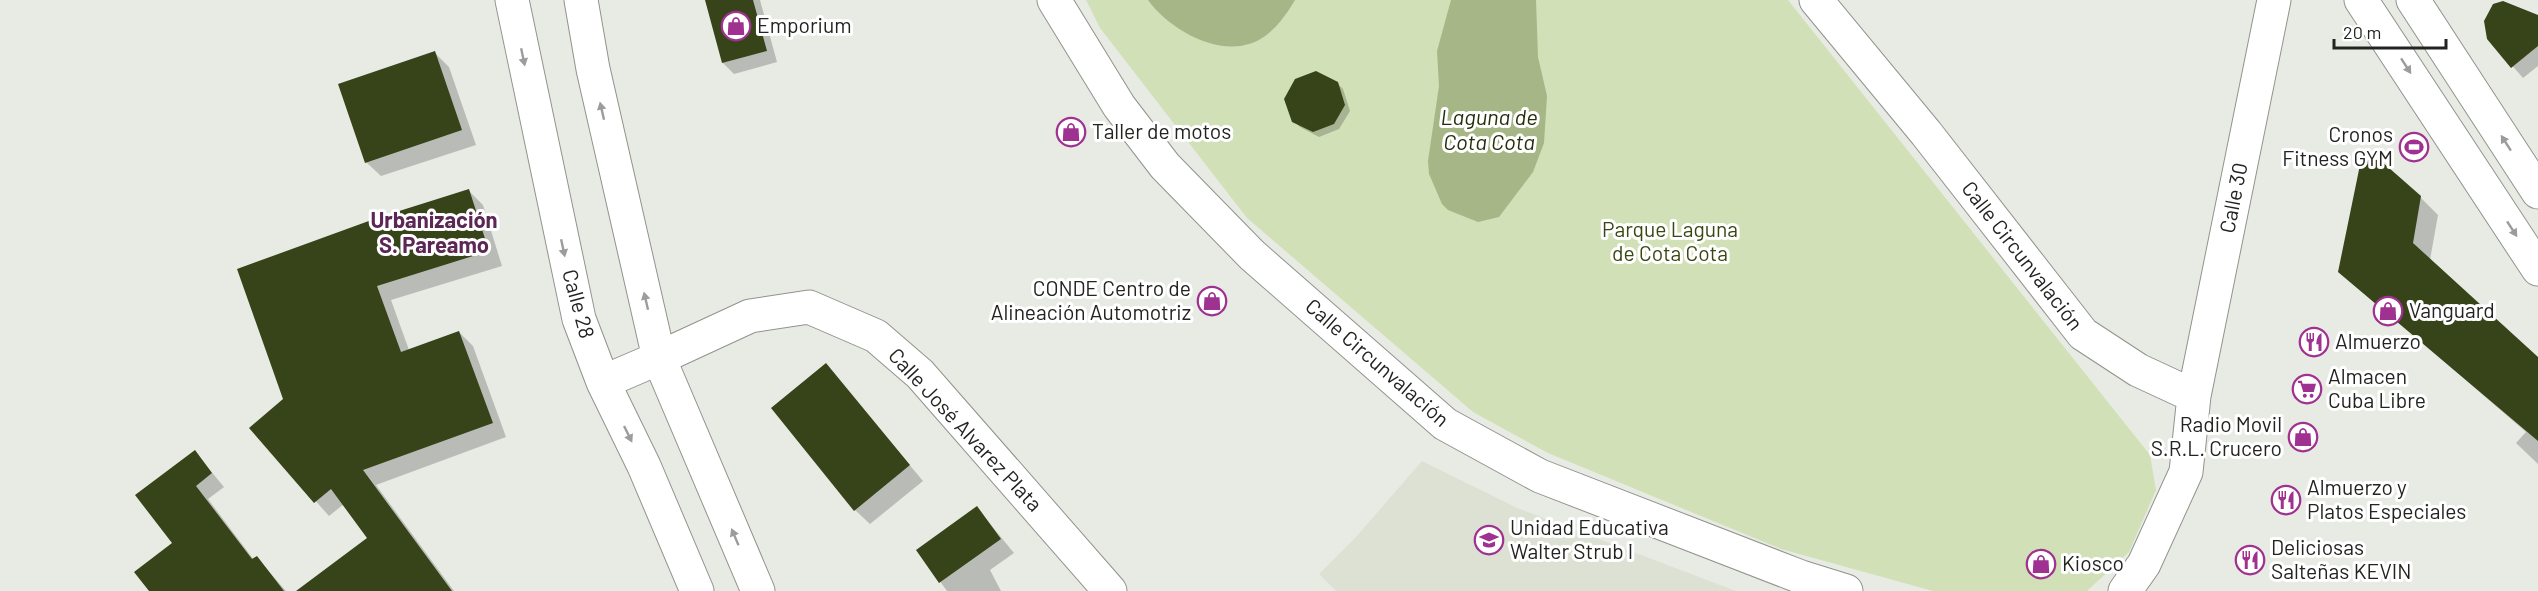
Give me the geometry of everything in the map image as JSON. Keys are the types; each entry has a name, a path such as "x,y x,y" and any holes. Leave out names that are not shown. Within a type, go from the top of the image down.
{"street":[{"name":"Calle 28","path":"512,0 579,319 603,382 644,466 698,591"},
{"path":"581,0 593,69 659,358 758,591"},
{"name":"Calle Circunvalación","path":"1054,0 1119,106 1165,166 1252,255 1445,424 1540,476 1790,572 1846,591"},
{"name":"Calle Circunvalación","path":"1816,0 1926,133 2083,334 2138,370 2194,396"},
{"name":"Calle 30","path":"2194,396 2274,0"},
{"path":"2361,0 2538,269"},
{"path":"2413,0 2538,192"},
{"name":"Calle José Alvarez Plata","path":"603,382 750,316 809,307 876,336 920,374 1110,591"},
{"path":"2125,591 2144,564 2186,472 2194,396"}],"shaded area":[{"path":"1422,461 1515,507 1736,591 1336,591 1319,574 1356,537"}],"green space":[{"name":"Parque Laguna de Cota Cota","path":"1086,0 1788,0 2150,455 2156,490 2129,552 2087,591 1933,591 1781,549 1548,453 1473,412 1247,218 1100,28"}],"water":[{"path":"1148,0 1295,0 1282,20 1264,37 1249,44 1221,46 1193,37 1180,29 1167,20"},
{"name":"Laguna de Cota Cota","path":"1451,0 1536,0 1538,57 1547,96 1544,143 1533,172 1499,217 1478,222 1448,210 1442,204 1429,174 1428,161 1439,86 1437,51"}],"building":[{"name":"Emporium","path":"705,0 753,0 767,51 722,63"},
{"path":"2503,1 2538,15 2538,46 2511,68 2487,39 2484,21 2493,4"},
{"path":"435,51 462,130 365,163 338,84"},
{"path":"1316,71 1338,82 1345,105 1334,124 1313,132 1292,122 1284,99 1295,79"},
{"path":"2361,160 2380,160 2421,196 2413,243 2538,357 2538,441 2338,272"},
{"path":"469,189 489,251 377,286 401,352 459,331 493,423 363,470 452,591 296,591 367,538 331,489 314,503 249,428 283,399 237,269 377,218"},
{"path":"826,363 910,465 854,511 771,408"},
{"path":"195,450 212,473 196,486 252,559 257,556 284,591 149,591 134,572 172,543 135,495"},
{"path":"977,506 1001,539 939,583 916,550"}],"place":[{"name":"Emporium","path":"736,26"},
{"name":"Taller de motos","path":"1071,132"},
{"name":"Cronos Fitness GYM","path":"2414,147"},
{"name":"CONDE Centro de Alineación Automotriz","path":"1212,301"},
{"name":"Vanguard","path":"2388,311"},
{"name":"Almuerzo","path":"2314,342"},
{"name":"Almacen Cuba Libre","path":"2307,389"},
{"name":"Radio Movil S.R.L. Crucero","path":"2303,437"},
{"name":"Almuerzo y Platos Especiales","path":"2286,500"},
{"name":"Unidad Educativa Walter Strub I","path":"1489,540"},
{"name":"Deliciosas Salteñas KEVIN","path":"2250,560"},
{"name":"Kiosco","path":"2041,564"}],"district":[{"name":"Urbanización S. Pareamo","path":"434,232"}]}
